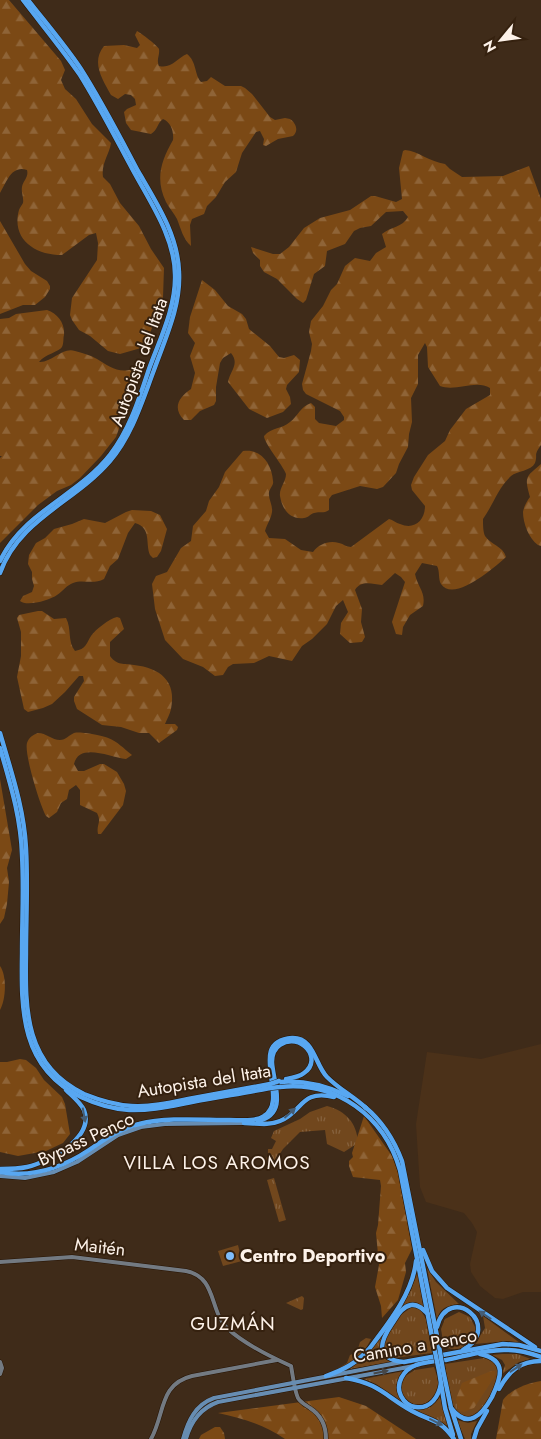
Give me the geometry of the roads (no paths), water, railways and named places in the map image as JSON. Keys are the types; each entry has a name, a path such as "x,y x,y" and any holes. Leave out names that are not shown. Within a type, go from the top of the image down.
{"highway":[{"name":"Autopista del Itata","path":"0,562 8,546 22,530 47,508 91,476 119,442 134,412 155,353 172,304 175,284 175,264 170,243 147,195 83,81 23,0"},
{"name":"Autopista del Itata","path":"0,573 10,552 23,534 96,475 122,446 146,393 174,311 179,283 176,248 157,205 84,74 28,0"},
{"name":"Autopista del Itata","path":"0,734 18,794 25,838 28,1018 33,1039 45,1062 60,1078 78,1091 100,1100 125,1106 154,1105 270,1086"},
{"name":"Autopista del Itata","path":"0,748 15,800 22,847 21,978 24,1022 36,1054 45,1069 54,1079 86,1099 111,1107 130,1110 156,1109 279,1083 303,1082 320,1085 345,1094 366,1108 386,1129 399,1153 417,1232 436,1331 437,1347"},
{"path":"0,1172 25,1174 54,1168 73,1160 116,1133 140,1124 159,1121 247,1120 262,1117 270,1111 274,1101 269,1061 270,1052 277,1044 289,1038 306,1042 312,1049 324,1074 366,1108"},
{"path":"244,1122 265,1119 275,1109 277,1099 272,1060 275,1050 289,1041 303,1044 309,1050 311,1056 309,1068 302,1074 279,1083"},
{"path":"0,1172 41,1162 72,1143 81,1134 85,1124 84,1110 54,1079"},
{"name":"Autopista del Itata","path":"279,1083 311,1087 351,1102 376,1124 385,1135 394,1154 402,1181 428,1314 437,1347"},
{"path":"244,1122 279,1122 304,1101 316,1096 328,1096 351,1102"},
{"path":"417,1232 430,1268 444,1285 541,1351"},
{"path":"326,1376 353,1364 372,1346 408,1290 414,1272 416,1252"},
{"path":"404,1362 393,1360 386,1356 382,1346 384,1336 400,1312 408,1306 418,1306 428,1314"},
{"path":"436,1331 440,1318 448,1310 458,1307 470,1311 478,1323 478,1334 472,1343 460,1351"},
{"name":"Camino a Penco","path":"416,1365 460,1351 504,1344 524,1346 541,1351"},
{"path":"437,1347 441,1371 461,1439"},
{"name":"Camino a Penco","path":"404,1362 509,1350 541,1357"},
{"path":"451,1408 463,1418 470,1419 477,1416 485,1409 499,1382 501,1372 498,1364 487,1356 476,1354"},
{"path":"474,1439 478,1426 508,1375 522,1364 541,1361"},
{"path":"416,1365 403,1375 399,1385 401,1396 409,1405 419,1408 431,1403 437,1396 441,1383"},
{"path":"441,1371 441,1383 447,1415 454,1439"},
{"path":"346,1378 380,1389 411,1411 440,1423 454,1439"}],"main road":[{"name":"Bypass Penco","path":"0,1172 25,1178 54,1172 77,1162 115,1137 141,1127 165,1124 244,1122"},
{"name":"Maitén","path":"0,1262 72,1257 196,1274 205,1281 226,1326 254,1347 277,1360"},
{"path":"151,1439 168,1392 174,1384 183,1379 277,1360 291,1366 300,1401 316,1412 325,1429 326,1439"},
{"path":"0,1362 2,1370 0,1374"},
{"name":"Camino a Penco","path":"185,1439 192,1415 208,1400 224,1395 404,1362"},
{"name":"Camino a Penco","path":"185,1439 196,1417 214,1403 416,1365"}],"place":[{"name":"Centro Deportivo","path":"230,1256"}],"district":[{"name":"VILLA LOS AROMOS","path":"217,1162"},
{"name":"GUZMÁN","path":"233,1323"}]}
